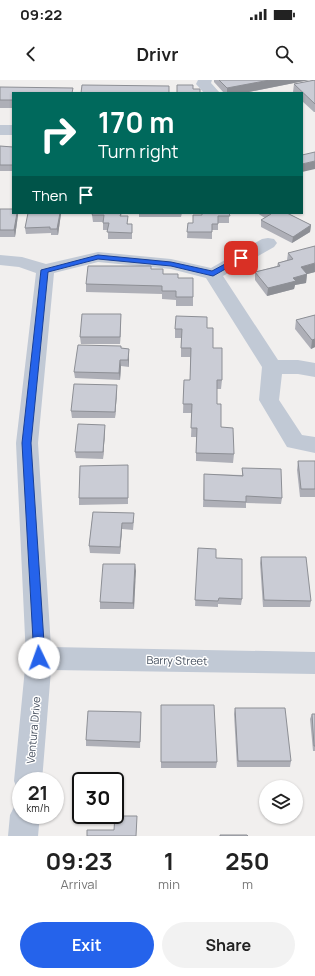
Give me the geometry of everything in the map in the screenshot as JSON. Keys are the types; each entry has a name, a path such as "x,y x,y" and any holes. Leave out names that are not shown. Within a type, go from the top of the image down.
{"street":[{"path":"205,80 203,84 212,92"},
{"path":"0,130 12,130"},
{"path":"0,260 22,262 45,270 98,257 171,264 213,274 268,243"},
{"name":"Ventura Drive","path":"29,772 39,658 26,443 45,270"},
{"path":"213,274 272,367 269,400 295,441 315,445"},
{"path":"272,367 298,367 315,370"},
{"name":"Barry Street","path":"39,658 315,663"},
{"path":"23,836 24,824"}],"building":[{"path":"219,80 270,80 227,88"},
{"path":"315,80 315,104 303,92 294,84"},
{"path":"82,85 169,86 169,92 81,92"},
{"path":"177,85 193,85 193,89 200,89 200,92 177,92"},
{"path":"0,87 73,88 72,92 12,92 12,100 0,100"},
{"path":"0,146 12,147 12,165 0,165"},
{"path":"315,152 315,161 303,164 303,155"},
{"path":"0,209 12,209 12,214 17,214 14,230 0,230"},
{"path":"28,214 60,214 57,229 50,229 50,227 25,228"},
{"path":"121,214 120,216 128,216 127,224 132,224 132,233 107,232 109,223 103,223 104,215 92,215"},
{"path":"229,214 230,216 218,216 218,224 212,224 212,232 187,232 188,223 193,223 193,215"},
{"path":"271,214 289,214 311,225 293,237 261,220"},
{"path":"315,246 315,263 301,267 307,274 293,278 296,281 268,288 255,272 280,266 278,263 293,259 288,253"},
{"path":"88,266 151,266 151,269 163,269 163,274 178,274 178,278 193,278 193,297 176,297 176,291 162,291 162,286 86,284"},
{"path":"82,314 121,314 120,337 80,337"},
{"path":"315,315 315,339 312,340 296,320"},
{"path":"176,316 207,317 207,328 213,328 213,348 222,348 222,380 217,380 217,404 221,404 221,427 233,428 234,454 196,453 197,428 191,428 192,404 183,404 184,380 190,380 191,348 181,348 182,329 175,329"},
{"path":"78,345 121,346 121,348 129,349 128,360 120,360 119,373 74,372"},
{"path":"74,384 117,385 115,412 71,411"},
{"path":"78,424 105,425 103,452 75,452"},
{"path":"298,461 315,461 315,489 301,489"},
{"path":"128,465 128,498 79,498 80,466"},
{"path":"242,468 281,469 282,498 246,496 246,502 204,500 204,474 243,476"},
{"path":"93,512 134,513 133,523 122,523 120,547 89,546"},
{"path":"198,548 216,549 216,558 242,559 242,599 219,598 218,601 195,600"},
{"path":"261,557 306,557 311,601 264,600"},
{"path":"103,564 135,564 133,603 100,602"},
{"path":"161,705 214,705 217,762 161,762"},
{"path":"235,708 285,708 291,761 238,761"},
{"path":"88,711 141,712 140,742 86,740"},
{"path":"312,714 315,714 315,746 314,746"},
{"path":"124,816 137,816 136,836 87,836 87,830 114,830 114,824 124,824"},
{"path":"247,835 248,836 220,836"}],"route":[{"path":"39,658 26,443 45,270 98,257 171,264 213,274 241,258"}]}
